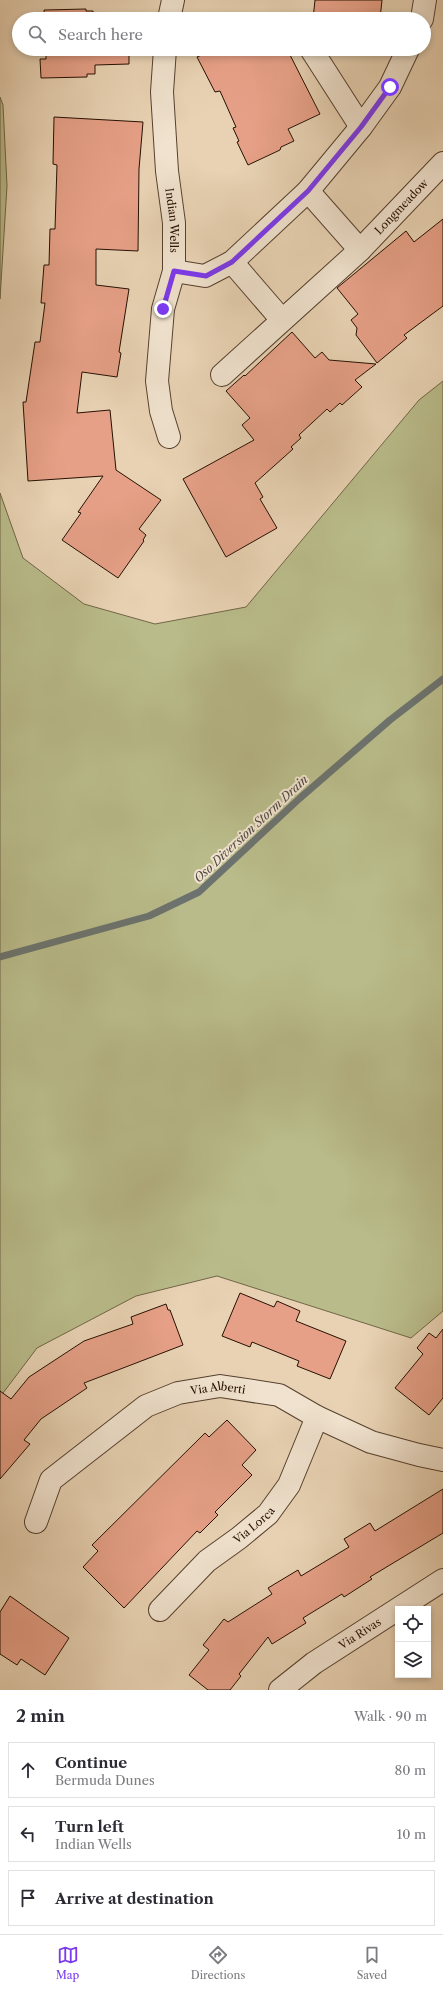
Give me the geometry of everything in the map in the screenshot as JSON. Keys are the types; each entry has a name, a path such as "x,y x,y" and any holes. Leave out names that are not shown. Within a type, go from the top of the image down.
{"street":[{"path":"170,12 173,0"},
{"path":"423,12 425,0"},
{"name":"Indian Wells","path":"165,56 162,92 167,171 174,224 174,271 163,309 157,380 161,410 169,437"},
{"path":"315,56 361,127"},
{"path":"174,271 206,276 232,262 308,191 361,127 390,87 405,56"},
{"name":"Longmeadow","path":"222,375 360,250 443,163"},
{"path":"308,191 360,250"},
{"path":"232,262 282,320"},
{"name":"Via Alberti","path":"36,1522 51,1480 146,1406 178,1393 220,1386 279,1395 317,1417 371,1442 443,1460"},
{"name":"Via Lorca","path":"160,1610 207,1561 239,1538 268,1514 289,1485 317,1417"},
{"name":"Via Rivas","path":"280,1690 314,1663 443,1580"}],"green space":[{"path":"0,97 3,105 7,186 0,299"},
{"path":"443,381 443,1311 411,1338 217,1276 136,1296 37,1348 0,1397 0,493 23,558 84,604 155,624 246,607 419,400"}],"building":[{"path":"315,0 382,0 381,12 314,12"},
{"path":"86,9 86,11 93,12 44,12 44,10"},
{"path":"46,56 129,56 129,64 95,65 95,74 87,74 87,77 41,78 40,59 46,59"},
{"path":"291,56 320,114 288,129 294,141 281,147 280,150 248,165 237,142 239,141 233,128 236,127 220,91 215,92 197,57"},
{"path":"54,117 143,122 139,169 138,251 96,249 96,285 129,289 119,352 121,353 117,377 82,372 77,413 110,410 116,470 161,500 139,529 146,535 143,540 144,541 118,578 62,540 81,513 78,512 103,476 28,481 23,402 26,402 35,342 40,342 45,303 41,303 44,265 49,265 50,229 55,229 57,165 53,164"},
{"path":"443,219 443,306 404,335 407,338 377,363 356,335 357,328 351,320 358,314 337,288 406,231 414,242"},
{"path":"292,332 315,358 322,352 329,360 376,364 355,380 362,387 342,405 340,403 330,412 327,409 299,435 301,438 291,447 293,449 255,483 263,497 260,499 277,528 226,557 183,479 254,440 242,425 250,418 226,391 244,375 245,376"},
{"path":"240,1293 274,1307 277,1301 300,1311 296,1321 346,1341 330,1379 297,1366 299,1361 252,1342 250,1347 222,1336"},
{"path":"166,1304 168,1310 170,1310 183,1345 84,1383 87,1388 41,1419 24,1440 30,1444 0,1479 0,1391 11,1399 29,1377 84,1341 133,1324 131,1317"},
{"path":"443,1329 443,1398 429,1415 395,1388 423,1354 417,1348 429,1333 436,1338"},
{"path":"227,1420 256,1450 242,1465 252,1475 215,1512 218,1515 200,1533 197,1531 124,1608 83,1567 98,1551 92,1545 205,1433 209,1437"},
{"path":"443,1489 443,1533 370,1577 372,1579 344,1597 342,1594 303,1618 306,1623 272,1644 268,1637 239,1674 241,1676 230,1690 208,1690 189,1675 209,1650 203,1645 224,1619 228,1622 272,1594 268,1588 298,1570 301,1576 349,1547 344,1539 370,1523 375,1531"},
{"path":"10,1596 69,1638 45,1675 21,1659 17,1665 0,1654 0,1612"}],"waterway":[{"name":"Oso Diversion Storm Drain","path":"0,957 149,916 199,892 300,798 390,720 443,679"}],"route":[{"path":"163,309 174,271 206,276 232,262 308,191 361,127 390,87"}]}
